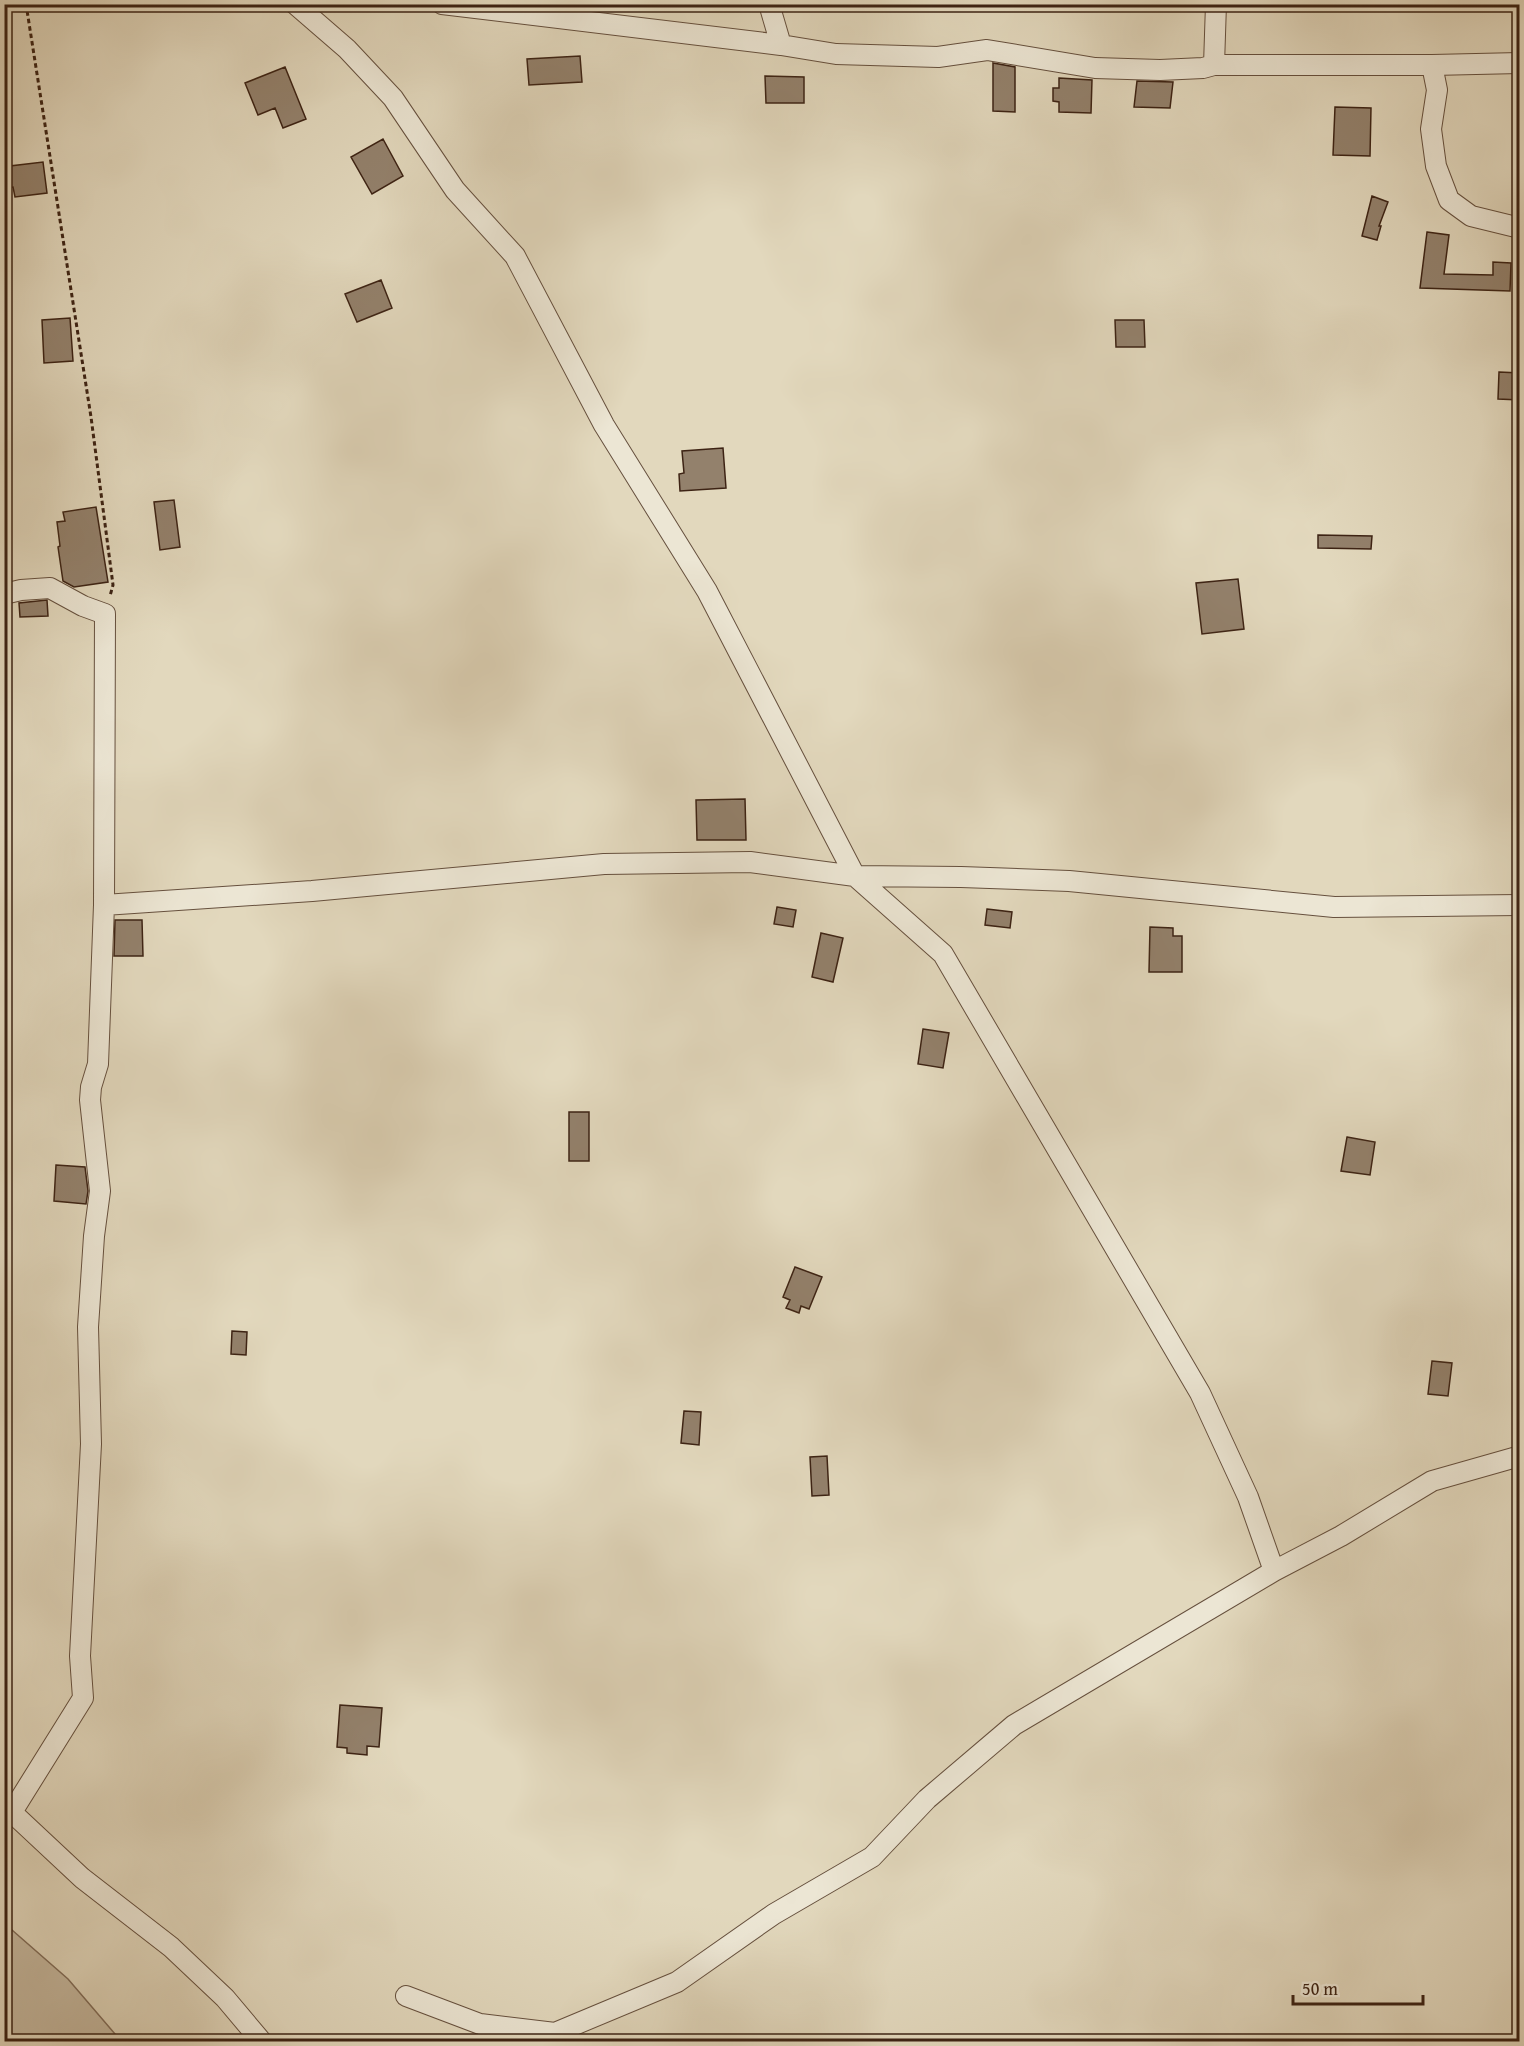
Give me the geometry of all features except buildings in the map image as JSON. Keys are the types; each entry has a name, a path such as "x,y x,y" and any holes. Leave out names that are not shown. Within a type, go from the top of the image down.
{"street":[{"path":"295,4 347,49 393,98 455,190 515,256 604,425 707,591 855,876 943,954 1200,1393 1248,1497 1274,1571"},
{"path":"442,4 781,45 836,54 938,57 987,51 1095,68 1160,70 1203,68 1214,64 1520,63"},
{"path":"769,4 781,45"},
{"path":"1214,64 1216,4"},
{"path":"1432,65 1437,90 1431,129 1436,166 1449,200 1471,216 1520,228"},
{"path":"4,594 50,588 83,606 105,614 105,905 98,1064 91,1087 90,1101 100,1191 94,1236 88,1327 91,1444 80,1656 83,1698 8,1808 82,1878 171,1947 225,1998 262,2042"},
{"path":"105,905 312,891 604,864 750,862 855,876 1069,881 1334,907 1520,905"},
{"path":"406,1996 480,2024 555,2033 677,1982 774,1914 872,1857 927,1799 1014,1725 1274,1571 1341,1536 1432,1480 1520,1456"}],"path":[{"path":"26,4 91,417 109,551 113,585 105,614"}],"shaded area":[{"path":"4,1923 68,1979 121,2041 5,2041"}]}
